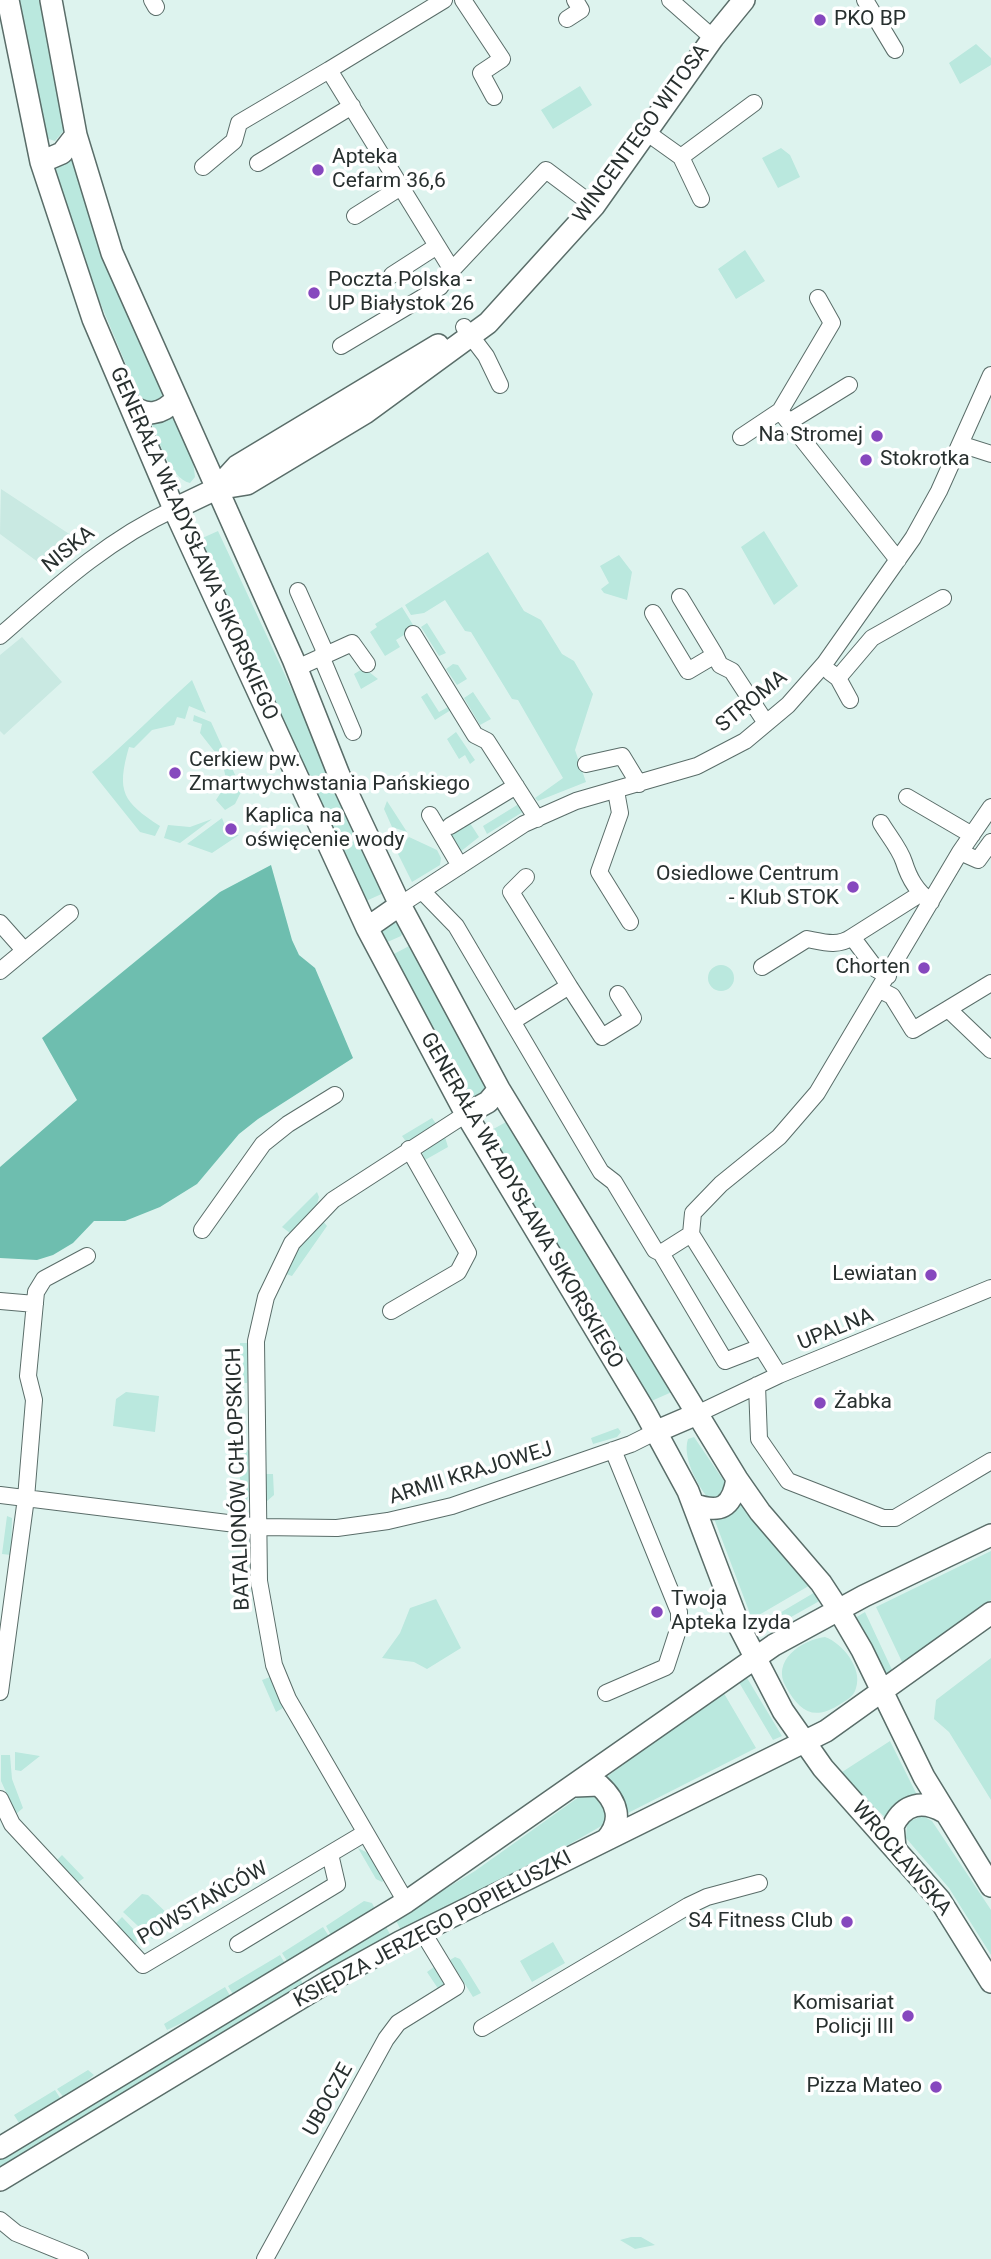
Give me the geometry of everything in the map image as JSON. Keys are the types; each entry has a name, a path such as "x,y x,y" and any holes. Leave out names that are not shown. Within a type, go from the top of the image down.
{"main road":[{"name":"GENERAŁA WŁADYSŁAWA SIKORSKIEGO","path":"8,0 41,163 81,288 174,509 367,928 466,1114 656,1432 693,1504 754,1658"},
{"name":"GENERAŁA WŁADYSŁAWA SIKORSKIEGO","path":"51,0 76,135 112,253 297,668 339,775 400,905 499,1089 697,1414 760,1512 821,1583 862,1650 882,1693"},
{"name":"WINCENTEGO WITOSA","path":"174,509 216,489 237,466 467,332 488,323 594,206 713,38 744,0"},
{"path":"41,163 62,153 76,135"},
{"path":"129,403 136,410 153,413 162,411 176,399"},
{"path":"367,928 400,905"},
{"path":"466,1114 488,1102 499,1089"},
{"path":"656,1432 697,1414"},
{"path":"693,1504 707,1509 720,1508 734,1495 737,1479"},
{"path":"838,1609 991,1535"},
{"name":"KSIĘDZA JERZEGO POPIEŁUSZKI","path":"0,2148 406,1902 754,1658 838,1609"},
{"path":"991,1613 882,1693 944,1812 991,1886"},
{"name":"WROCŁAWSKA","path":"754,1658 803,1741 940,1900 991,1982"},
{"name":"KSIĘDZA JERZEGO POPIEŁUSZKI","path":"0,2180 324,1984 422,1931 845,1720 882,1693"},
{"path":"575,1786 599,1785 615,1805 618,1818 615,1829 606,1840"},
{"path":"895,1848 892,1826 904,1811 924,1804 944,1812"},
{"path":"313,1959 307,1967 308,1977 315,1984 324,1984"}],"street":[{"path":"203,167 234,141 239,123 444,0"},
{"path":"463,0 502,59 481,73 494,97"},
{"path":"567,19 581,10 575,0"},
{"path":"670,0 713,38"},
{"path":"870,2 895,50"},
{"path":"330,70 452,270"},
{"path":"681,156 754,103"},
{"path":"258,163 352,106"},
{"path":"646,132 681,156 701,199"},
{"path":"341,346 440,286 546,170 594,206"},
{"path":"355,216 401,187"},
{"path":"392,275 437,246"},
{"path":"785,416 832,324 818,298"},
{"path":"467,332 486,356 500,385"},
{"name":"STROMA","path":"400,905 537,819 576,801 697,766 745,741 789,705 822,666 898,560 932,502 991,375"},
{"path":"741,437 849,385"},
{"path":"785,416 898,560"},
{"path":"960,444 991,454"},
{"name":"NISKA","path":"0,636 88,560 124,533 174,509"},
{"path":"298,591 353,732"},
{"path":"680,597 720,665 732,671 766,723"},
{"path":"838,678 872,638 943,598"},
{"path":"653,613 688,671 715,654"},
{"path":"413,634 475,735 487,741 537,819"},
{"path":"297,668 352,643 367,664"},
{"path":"822,666 838,678 850,700"},
{"path":"586,764 622,756 639,784"},
{"path":"450,826 516,786"},
{"path":"616,791 620,813 599,872 630,922"},
{"path":"907,797 972,835"},
{"path":"779,1375 691,1234 693,1213 721,1184 779,1137 817,1093 884,983 925,898 991,807"},
{"path":"430,815 460,866"},
{"path":"881,823 925,898"},
{"path":"960,852 978,860 991,842"},
{"path":"527,877 511,892 602,1037 633,1018 618,994"},
{"path":"422,891 456,926 601,1172 614,1182 655,1250 661,1252 725,1361 761,1347"},
{"path":"762,967 807,939 829,944 846,942 925,898"},
{"path":"0,971 69,913"},
{"path":"0,923 24,950"},
{"path":"852,937 876,969 913,1030 991,983"},
{"path":"513,1021 569,986"},
{"path":"948,1009 991,1050"},
{"path":"202,1230 263,1144 288,1124 335,1094"},
{"name":"BATALIONÓW CHŁOPSKICH","path":"406,1902 288,1699 274,1665 259,1581 256,1341 266,1297 292,1243 310,1221 360,1180 466,1114"},
{"path":"391,1311 458,1272 468,1252 409,1149"},
{"path":"661,1252 691,1234"},
{"path":"0,1692 26,1498 34,1400 28,1376 36,1292 44,1279 87,1256"},
{"name":"UPALNA","path":"697,1414 779,1375 991,1288"},
{"path":"1,1299 35,1304"},
{"path":"757,1385 759,1439 788,1481 883,1518 895,1518 991,1461"},
{"name":"ARMII KRAJOWEJ","path":"0,1495 260,1527 337,1528 388,1521 464,1502 613,1450 656,1432"},
{"path":"606,1693 666,1667 679,1627 679,1612 613,1450"},
{"name":"POWSTAŃCÓW","path":"0,1799 12,1824 143,1965 365,1833"},
{"path":"238,1944 337,1884 330,1854"},
{"path":"482,2028 691,1905 713,1895 759,1883"},
{"name":"UBOCZE","path":"265,2259 386,2039 398,2023 456,1987 422,1931"},
{"path":"0,2220 16,2233 80,2259"}],"shaded area":[{"path":"18,0 40,0 65,129 55,141 46,138"},
{"path":"976,44 991,58 991,65 960,84 949,63"},
{"path":"580,86 592,105 553,129 541,110"},
{"path":"781,148 790,155 800,177 778,188 762,158"},
{"path":"72,156 96,232 163,392 160,404 142,403 67,223 51,166"},
{"path":"745,250 765,281 736,299 718,269"},
{"path":"172,410 193,461 195,477 190,483 183,480 170,465 149,418"},
{"path":"1,489 86,545 59,566 51,558 42,565 0,534"},
{"path":"218,531 386,892 366,901 198,540"},
{"path":"764,531 798,586 774,605 741,547"},
{"path":"488,552 524,611 541,620 562,654 574,661 593,694 575,750 586,782 538,801 535,798 563,778 518,700 512,699 471,632 465,631 445,600 424,613 411,615 405,605"},
{"path":"619,555 632,572 627,600 604,593 601,589 609,583 600,566"},
{"path":"402,607 415,628 396,640 400,647 385,656 370,632 377,627 375,624"},
{"path":"427,623 446,653 439,656 421,627"},
{"path":"22,637 62,682 4,735 0,731 0,655"},
{"path":"453,664 458,665 467,679 457,685 446,669"},
{"path":"364,668 378,679 361,689 354,674"},
{"path":"192,680 206,713 189,706 185,719 177,717 174,725 152,730 134,748 129,747 123,775 126,794 138,810 160,826 155,836 140,832 92,772"},
{"path":"473,692 491,719 480,725 464,698"},
{"path":"427,693 439,712 448,707 454,708 435,720 421,697"},
{"path":"194,715 211,722 242,790 235,804 225,810 216,800 227,783 222,761 200,733 202,724 193,721"},
{"path":"456,732 475,760 470,764 465,755 459,759 447,739"},
{"path":"387,801 407,832 392,827 384,809"},
{"path":"522,802 526,810 487,834 483,826"},
{"path":"222,818 228,834 239,835 212,853 187,844"},
{"path":"212,819 180,843 164,838 168,825 190,827"},
{"path":"468,820 479,837 460,852 450,835 452,830"},
{"path":"409,837 437,850 441,858 440,865 412,882 396,850"},
{"path":"390,922 399,924 404,930 401,936 383,944 381,928"},
{"path":"411,945 489,1087 488,1092 470,1101 390,956"},
{"path":"721,965 730,969 734,978 730,987 721,991 712,987 708,978 712,969"},
{"path":"432,1118 437,1125 407,1143 402,1136"},
{"path":"508,1121 674,1391 647,1403 486,1133"},
{"path":"445,1137 448,1147 425,1160 422,1152"},
{"path":"317,1192 317,1204 290,1233 282,1227"},
{"path":"322,1220 327,1226 292,1276 283,1273 295,1250"},
{"path":"240,1343 248,1343 247,1383 238,1383"},
{"path":"126,1392 159,1396 155,1432 113,1426 116,1399"},
{"path":"618,1428 621,1432 617,1437 593,1444 591,1438"},
{"path":"694,1437 726,1484 723,1499 708,1498 695,1478 687,1454 688,1439"},
{"path":"240,1444 249,1451 250,1493 246,1501 240,1493"},
{"path":"264,1474 273,1474 274,1495 266,1502"},
{"path":"738,1500 769,1539 812,1584 752,1619 712,1513"},
{"path":"7,1516 12,1518 11,1555 2,1554"},
{"path":"991,1551 991,1600 904,1666 876,1607"},
{"path":"817,1591 823,1599 761,1634 756,1627"},
{"path":"436,1599 461,1648 427,1669 414,1662 382,1658 400,1633 410,1608"},
{"path":"865,1612 894,1674 885,1680 855,1618"},
{"path":"825,1637 850,1657 857,1680 855,1691 849,1698 828,1710 813,1713 801,1707 791,1695 782,1678 782,1669 785,1661 798,1647"},
{"path":"991,1658 991,1800 949,1732 934,1719 936,1700"},
{"path":"744,1673 782,1736 773,1740 737,1679"},
{"path":"270,1677 283,1708 276,1712 262,1680"},
{"path":"722,1690 756,1748 622,1816 600,1782"},
{"path":"890,1741 919,1799 889,1821 839,1774"},
{"path":"15,1752 40,1756 21,1771 15,1770"},
{"path":"1,1755 10,1755 12,1779 23,1808 16,1814 1,1781"},
{"path":"583,1794 599,1798 606,1809 603,1825 523,1871 402,1932 395,1919 475,1871"},
{"path":"923,1816 932,1821 991,1910 991,1955 949,1888 906,1838 907,1822"},
{"path":"358,1848 368,1853 384,1880 382,1882 376,1879"},
{"path":"62,1855 84,1878 77,1883 56,1861"},
{"path":"142,1894 148,1895 173,1919 174,1926 152,1939 123,1912"},
{"path":"364,1901 372,1903 376,1911 332,1937 326,1926"},
{"path":"122,1917 139,1935 135,1945 115,1924"},
{"path":"385,1925 392,1938 323,1976 317,1966"},
{"path":"323,1927 330,1938 289,1964 282,1953"},
{"path":"553,1942 565,1963 532,1982 520,1961"},
{"path":"280,1955 286,1965 234,1996 228,1986"},
{"path":"455,1957 460,1959 481,1993 473,1997 450,1960"},
{"path":"434,1967 444,1981 444,1987 439,1990 427,1972"},
{"path":"300,1977 303,1985 0,2172 0,2158"},
{"path":"225,1987 232,1999 167,2030 164,2024"},
{"path":"88,2070 94,2075 65,2099 57,2089"},
{"path":"55,2090 62,2101 21,2126 14,2115"},
{"path":"641,2237 655,2245 635,2249 620,2240"}],"green space":[{"path":"271,865 292,940 299,955 315,968 353,1058 258,1119 239,1134 197,1184 160,1207 125,1221 94,1221 73,1243 53,1255 37,1260 0,1258 0,1167 77,1100 42,1038 220,892"}],"place":[{"name":"PKO BP","path":"820,20"},
{"name":"Apteka Cefarm 36,6","path":"318,170"},
{"name":"Poczta Polska - UP Białystok 26","path":"314,293"},
{"name":"Na Stromej","path":"877,436"},
{"name":"Stokrotka","path":"866,460"},
{"name":"Cerkiew pw. Zmartwychwstania Pańskiego","path":"175,773"},
{"name":"Kaplica na oświęcenie wody","path":"231,829"},
{"name":"Osiedlowe Centrum - Klub STOK","path":"853,887"},
{"name":"Chorten","path":"924,968"},
{"name":"Lewiatan","path":"931,1275"},
{"name":"Żabka","path":"820,1403"},
{"name":"Twoja Apteka Izyda","path":"657,1612"},
{"name":"S4 Fitness Club","path":"847,1922"},
{"name":"Komisariat Policji III","path":"908,2016"},
{"name":"Pizza Mateo","path":"936,2087"}]}
